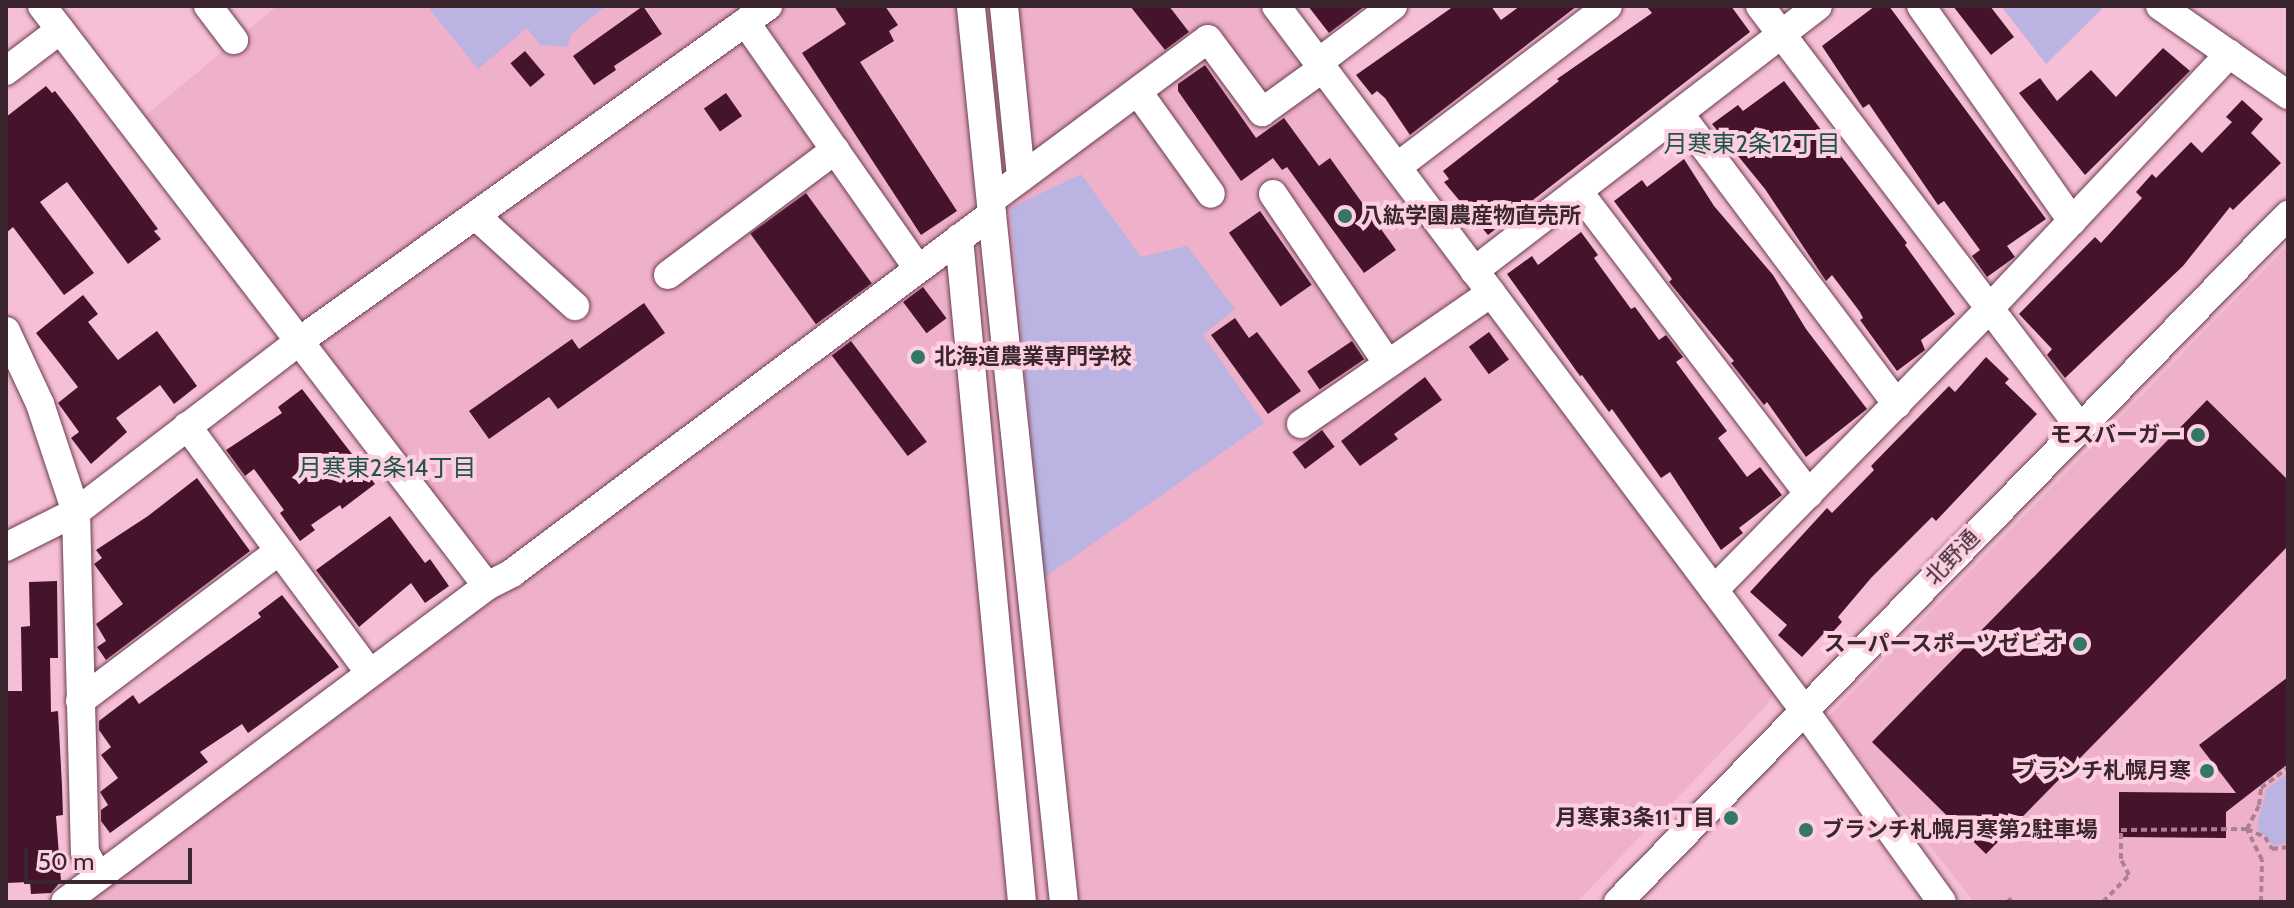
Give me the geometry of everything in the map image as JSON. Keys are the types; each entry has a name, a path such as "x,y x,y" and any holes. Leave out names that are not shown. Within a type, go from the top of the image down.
{"street":[{"path":"208,6 234,40"},
{"path":"971,6 1064,902"},
{"path":"1004,6 1021,177"},
{"path":"1276,6 1804,710 1942,902"},
{"path":"65,902 369,672 487,586 512,573 918,269 959,238 1021,177 1208,39 1262,112 1393,6"},
{"path":"1397,167 1608,6"},
{"path":"1760,6 2079,426"},
{"path":"1301,424 1388,364 1483,282 1578,191 1818,6"},
{"path":"1921,6 2072,221"},
{"path":"2160,6 2288,95"},
{"path":"6,71 52,14 298,342 487,586"},
{"path":"6,547 76,512 298,342 757,15 835,150 918,269"},
{"path":"1714,590 1988,310 2229,54"},
{"path":"1138,92 1211,194"},
{"path":"1679,113 1897,404"},
{"path":"668,275 835,150"},
{"path":"1578,191 1809,494"},
{"path":"1273,194 1388,364"},
{"name":"北野通","path":"1618,902 2288,215"},
{"path":"476,216 575,306"},
{"path":"959,238 1022,902"},
{"path":"6,331 40,404 76,512 85,852 98,876"},
{"path":"187,426 369,672"},
{"path":"979,450 1016,447"},
{"path":"80,701 279,551"}],"path":[{"path":"2247,829 2259,805 2261,788 2288,768"},
{"path":"2247,829 2262,860 2261,902"},
{"path":"2103,902 2129,875 2121,859 2121,830 2247,829 2265,837 2272,849 2288,847"}],"shaded area":[{"name":"北海道農業専門学校","path":"277,6 1257,6 1774,693 1765,707 1577,902 73,902 497,588 133,126"},
{"path":"427,6 606,6 571,34 568,47 540,45 527,28 478,69"},
{"path":"2001,6 2105,6 2046,64"},
{"path":"1081,174 1141,257 1187,246 1235,309 1203,335 1264,423 1044,578 1010,208"},
{"path":"2288,245 2288,902 1974,902 1828,717"},
{"path":"2288,773 2288,843 2274,846 2257,828 2258,822 2266,790"}],"building":[{"path":"643,6 662,34 614,66 616,70 594,85 573,56"},
{"path":"834,6 885,6 898,25 889,31 894,41 860,62 957,211 921,235 802,53 846,24"},
{"path":"1130,6 1169,6 1189,32 1165,50"},
{"path":"1308,6 1365,6 1329,33"},
{"path":"1454,6 1491,6 1501,20 1520,6 1577,6 1410,135 1385,98 1377,91 1372,95 1356,75"},
{"path":"1646,6 1731,6 1750,32 1488,235 1444,182 1449,179 1443,171 1559,81 1557,79 1652,13"},
{"path":"1875,6 1889,6 2046,219 2007,246 2015,257 1987,277 1972,256 1980,250 1944,201 1938,205 1869,104 1863,108 1822,46"},
{"path":"1953,6 1990,6 2014,37 1991,55"},
{"path":"2163,48 2190,71 2085,175 2019,93 2040,78 2057,101 2091,70 2116,97"},
{"path":"525,51 545,75 530,87 510,63"},
{"path":"1205,65 1256,138 1284,118 1319,166 1330,158 1396,250 1364,273 1287,167 1282,170 1273,158 1241,181 1178,91 1178,84"},
{"path":"1784,81 1907,243 1905,245 1955,314 1921,340 1925,350 1897,371 1860,320 1863,318 1860,312 1832,275 1826,281 1765,189 1712,124 1738,105 1743,111"},
{"path":"46,86 52,93 55,91 73,114 158,229 154,231 161,239 128,264 67,182 40,202 94,273 64,295 13,227 6,233 6,117"},
{"path":"726,93 742,116 720,131 704,108"},
{"path":"2242,100 2263,119 2251,133 2281,163 2233,210 2230,207 2183,266 2065,378 2047,355 2052,349 2019,314 2095,237 2101,243 2142,198 2136,192 2152,174 2156,178 2191,142 2202,153 2232,122 2226,117"},
{"path":"1684,159 1714,206 1773,275 1806,329 1867,409 1806,457 1767,402 1764,405 1731,363 1734,361 1669,282 1672,279 1614,201 1642,180 1647,187"},
{"path":"806,193 872,284 816,324 750,234"},
{"path":"1260,211 1312,285 1280,307 1229,233"},
{"path":"1581,232 1598,255 1594,258 1631,309 1635,307 1659,340 1666,335 1683,357 1676,362 1727,431 1718,438 1747,477 1760,467 1782,495 1739,528 1743,533 1721,550 1670,472 1661,478 1612,409 1609,412 1580,376 1507,274 1532,256 1538,265"},
{"path":"923,287 946,318 927,333 903,302"},
{"path":"83,295 98,314 88,322 118,360 157,331 197,386 174,404 160,385 116,418 127,432 91,464 71,438 79,432 58,403 78,387 36,333"},
{"path":"644,303 665,333 558,409 549,397 489,439 469,411 572,339 579,349"},
{"path":"1235,318 1249,338 1257,332 1301,391 1268,414 1211,335"},
{"path":"1489,332 1509,360 1489,374 1469,347"},
{"path":"851,341 927,442 908,456 832,355"},
{"path":"1352,341 1364,359 1320,389 1307,371"},
{"path":"1986,357 2009,379 2005,383 2037,414 1936,521 1932,517 1871,578 1838,617 1842,622 1829,636 1825,632 1802,657 1778,635 1787,625 1750,592 1827,508 1832,513 1874,470 1871,466 1949,386 1955,392"},
{"path":"1425,377 1442,400 1394,434 1398,439 1360,466 1341,441"},
{"path":"302,389 375,484 342,509 340,505 311,525 315,530 300,541 280,513 284,510 254,469 245,476 226,450 282,413 278,407"},
{"name":"スーパースポーツゼビオ","path":"2207,400 2288,480 2288,546 1986,854 1872,742"},
{"path":"1322,430 1335,447 1305,469 1292,452"},
{"path":"197,478 250,551 106,660 97,647 106,641 96,624 123,604 94,564 102,558 96,550 148,516"},
{"path":"390,516 425,563 430,559 449,586 425,603 411,583 359,627 316,570"},
{"path":"57,581 58,658 50,658 51,712 58,711 62,786 63,815 56,816 61,881 51,893 31,894 30,882 6,883 6,691 22,691 21,627 30,626 29,582"},
{"path":"282,595 339,667 248,733 242,724 200,752 208,762 110,833 101,821 101,810 108,805 100,792 118,778 101,755 111,747 99,730 99,721 133,695 139,704 261,617 258,613"},
{"path":"2288,677 2288,764 2226,812 2226,838 2119,837 2119,792 2236,793 2199,745"}],"place":[{"name":"八紘学園農産物直売所","path":"1345,216"},
{"name":"北海道農業専門学校","path":"918,357"},
{"name":"モスバーガー","path":"2198,435"},
{"name":"スーパースポーツゼビオ","path":"2080,644"},
{"name":"ブランチ札幌月寒","path":"2207,771"},
{"name":"月寒東3条11丁目","path":"1731,818"},
{"name":"ブランチ札幌月寒第2駐車場","path":"1806,830"}],"district":[{"name":"月寒東2条12丁目","path":"1752,144"},
{"name":"月寒東2条14丁目","path":"387,468"}]}
